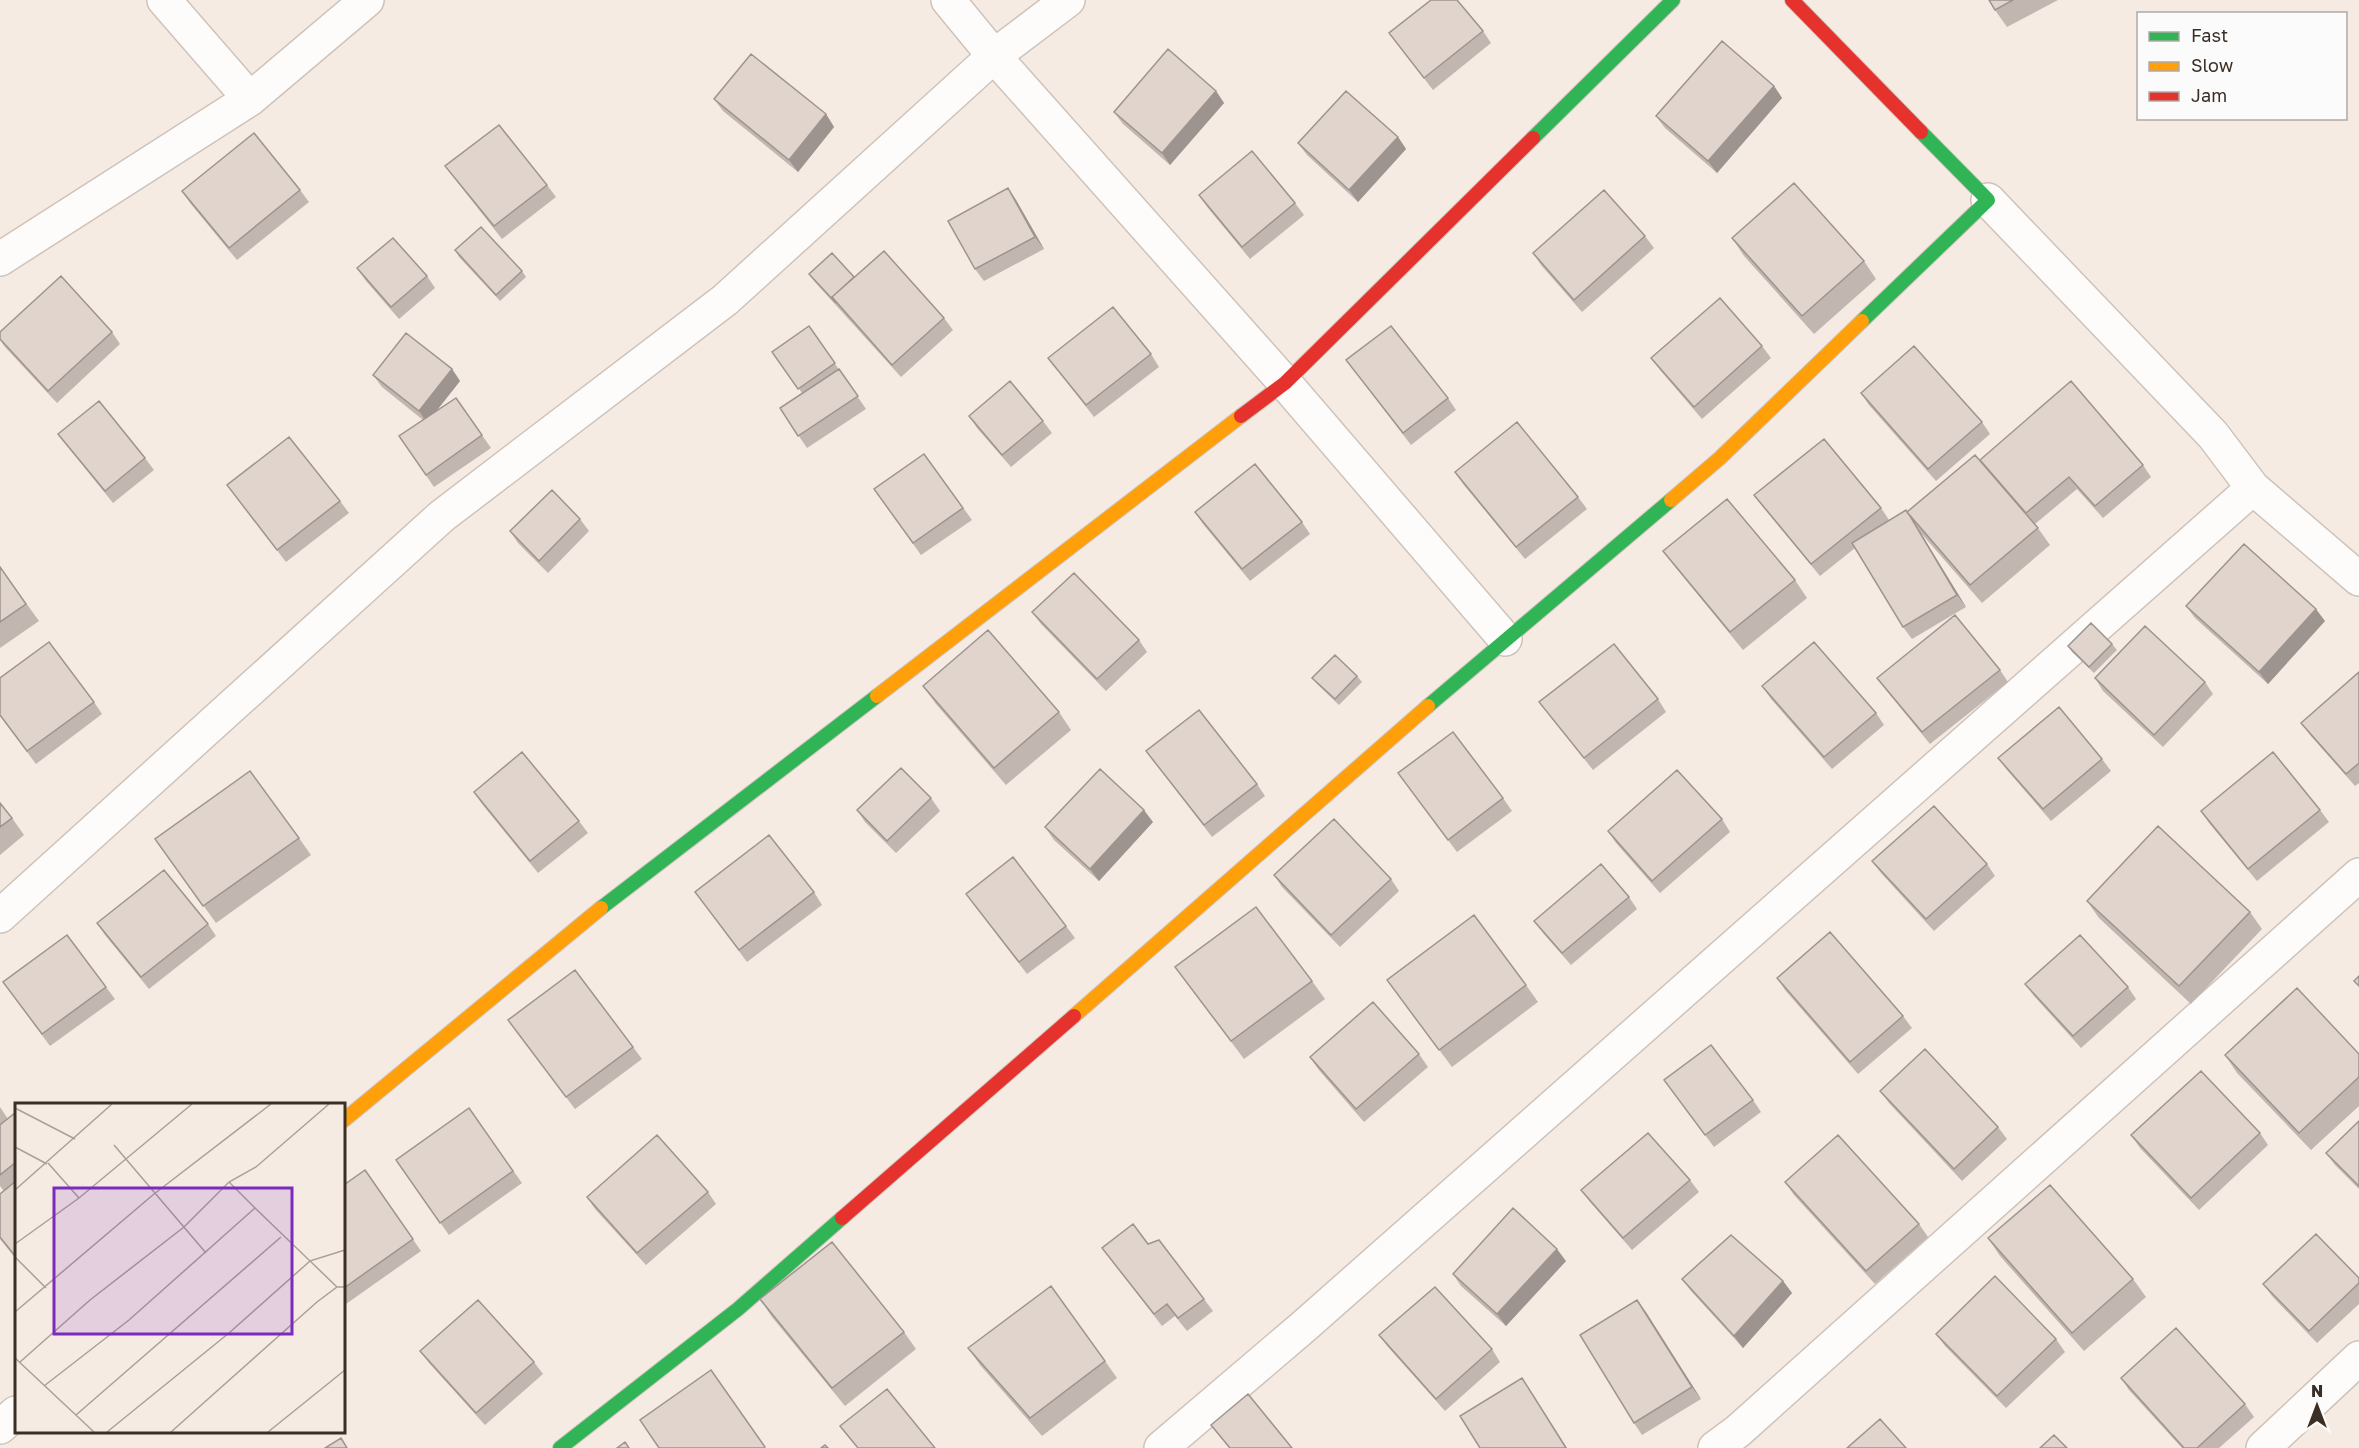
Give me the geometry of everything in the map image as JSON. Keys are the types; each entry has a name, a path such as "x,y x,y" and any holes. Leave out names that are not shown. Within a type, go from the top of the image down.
{"street":[{"path":"164,0 250,99"},
{"path":"0,259 250,99 367,0"},
{"path":"948,0 994,56 1285,383 1505,639"},
{"path":"0,916 442,516 725,300 994,56 1068,0"},
{"path":"345,1119 575,928 1285,383 1673,0"},
{"path":"1792,0 2213,435 2253,488 2359,579"},
{"path":"560,1448 738,1309 1505,639 1720,458 1988,200"},
{"path":"1161,1448 1302,1328 2253,488"},
{"path":"1715,1448 1738,1431 2359,875"},
{"path":"2263,1448 2359,1358"},
{"path":"0,1427 15,1414"}],"building":[{"path":"1431,0 1457,0 1483,31 1424,78 1389,33"},
{"path":"1989,0 2013,0 1995,10"},
{"path":"1722,41 1774,86 1708,161 1656,116"},
{"path":"1168,49 1216,91 1162,153 1114,112"},
{"path":"751,54 826,114 789,160 714,99"},
{"path":"1346,91 1398,137 1349,190 1298,143"},
{"path":"499,125 547,185 494,226 445,166"},
{"path":"254,133 300,190 229,248 182,191"},
{"path":"1252,151 1295,203 1242,247 1199,195"},
{"path":"1794,183 1864,261 1802,316 1732,238"},
{"path":"1008,188 1035,237 975,269 948,221"},
{"path":"1604,190 1645,236 1574,300 1533,253"},
{"path":"481,227 522,271 496,295 455,250"},
{"path":"393,238 427,276 391,307 357,268"},
{"path":"884,251 944,318 892,365 832,297"},
{"path":"832,253 854,277 832,297 836,303 809,274"},
{"path":"61,276 112,332 48,391 0,339 0,332"},
{"path":"1720,298 1762,346 1694,407 1651,358"},
{"path":"1113,307 1151,354 1086,405 1048,358"},
{"path":"809,326 835,363 798,389 772,352"},
{"path":"1391,326 1448,398 1403,433 1346,360"},
{"path":"406,333 452,369 419,411 373,375"},
{"path":"1914,346 1982,422 1928,469 1861,393"},
{"path":"839,369 858,396 798,436 780,408"},
{"path":"1010,381 1043,421 1002,455 969,416"},
{"path":"2071,381 2143,465 2095,506 2069,477 2026,513 1980,460"},
{"path":"456,398 482,435 426,475 399,436"},
{"path":"99,401 145,458 105,491 58,434"},
{"path":"1517,422 1578,497 1516,547 1455,472"},
{"path":"289,437 340,501 277,550 227,485"},
{"path":"1824,439 1881,508 1811,564 1754,495"},
{"path":"924,454 963,508 913,543 874,489"},
{"path":"1975,455 2038,528 1970,585 1907,512"},
{"path":"1255,464 1302,522 1242,569 1195,512"},
{"path":"552,490 580,519 539,561 510,531"},
{"path":"1727,499 1795,580 1730,632 1663,551"},
{"path":"1906,510 1957,595 1903,627 1852,543"},
{"path":"2244,544 2316,609 2259,672 2186,606"},
{"path":"0,567 26,604 0,622"},
{"path":"1074,573 1139,640 1097,679 1032,612"},
{"path":"1955,615 2000,670 1922,732 1877,678"},
{"path":"2091,623 2112,644 2089,667 2068,646"},
{"path":"2145,626 2205,682 2154,735 2095,678"},
{"path":"988,630 1059,712 994,768 923,686"},
{"path":"49,642 94,702 27,751 0,715 0,678"},
{"path":"1814,642 1876,713 1824,757 1762,686"},
{"path":"1614,644 1658,699 1584,758 1539,702"},
{"path":"1335,655 1357,676 1335,699 1312,678"},
{"path":"2359,672 2359,763 2346,774 2301,723"},
{"path":"2059,707 2102,759 2043,809 1998,758"},
{"path":"1199,710 1257,784 1204,825 1146,751"},
{"path":"1453,732 1503,798 1448,840 1398,773"},
{"path":"522,752 579,821 530,861 474,792"},
{"path":"2273,752 2320,810 2248,869 2201,811"},
{"path":"901,768 931,798 887,841 857,810"},
{"path":"1100,769 1144,810 1090,869 1045,827"},
{"path":"1677,770 1722,819 1652,881 1608,831"},
{"path":"250,771 299,838 203,906 155,839"},
{"path":"0,803 12,818 0,827"},
{"path":"1934,806 1987,864 1926,919 1872,861"},
{"path":"1334,819 1391,879 1331,935 1274,875"},
{"path":"2158,826 2250,912 2179,986 2087,901"},
{"path":"769,835 814,892 739,950 695,892"},
{"path":"1013,857 1066,926 1019,962 966,894"},
{"path":"1601,864 1629,897 1562,953 1534,921"},
{"path":"164,870 208,924 141,977 97,923"},
{"path":"1256,907 1312,981 1231,1041 1175,967"},
{"path":"1474,915 1526,985 1439,1050 1387,980"},
{"path":"1830,932 1903,1016 1850,1062 1777,978"},
{"path":"67,935 106,987 42,1034 3,982"},
{"path":"2080,935 2128,987 2073,1036 2025,984"},
{"path":"575,970 633,1047 566,1097 508,1020"},
{"path":"2359,976 2359,986 2354,981"},
{"path":"2297,988 2359,1054 2359,1077 2299,1133 2225,1055"},
{"path":"1373,1002 1419,1054 1356,1109 1310,1057"},
{"path":"1711,1045 1753,1100 1705,1135 1664,1080"},
{"path":"1925,1049 1998,1127 1954,1169 1880,1091"},
{"path":"2201,1071 2260,1133 2191,1198 2131,1135"},
{"path":"469,1108 513,1171 440,1223 396,1160"},
{"path":"15,1113 15,1163 0,1175 0,1125"},
{"path":"2359,1121 2359,1186 2326,1153"},
{"path":"1648,1133 1690,1180 1623,1238 1581,1190"},
{"path":"657,1135 708,1192 637,1253 587,1197"},
{"path":"1838,1135 1919,1224 1866,1271 1785,1182"},
{"path":"365,1170 413,1239 345,1287 345,1184"},
{"path":"15,1182 15,1256 0,1237 0,1194"},
{"path":"2050,1185 2133,1279 2072,1333 1988,1238"},
{"path":"1513,1208 1557,1249 1497,1314 1453,1274"},
{"path":"1133,1224 1148,1244 1159,1240 1204,1299 1178,1318 1167,1304 1154,1314 1102,1248"},
{"path":"2316,1234 2359,1278 2359,1283 2309,1331 2263,1284"},
{"path":"1731,1235 1783,1281 1734,1336 1682,1279"},
{"path":"832,1242 904,1332 832,1388 760,1299"},
{"path":"1995,1276 2056,1339 1997,1396 1936,1334"},
{"path":"1051,1286 1105,1361 1030,1418 968,1348"},
{"path":"1435,1287 1492,1349 1436,1399 1379,1335"},
{"path":"478,1300 534,1362 476,1413 420,1351"},
{"path":"1637,1300 1692,1387 1634,1423 1580,1335"},
{"path":"2176,1328 2245,1404 2197,1448 2184,1448 2121,1378"},
{"path":"711,1370 764,1448 659,1448 640,1420"},
{"path":"1522,1378 1566,1448 1480,1448 1460,1416"},
{"path":"887,1389 935,1448 858,1448 840,1426"},
{"path":"1248,1394 1292,1448 1230,1448 1211,1425"},
{"path":"1880,1419 1906,1448 1847,1448"},
{"path":"2054,1435 2067,1448 2040,1448"},
{"path":"341,1438 347,1448 325,1448"},
{"path":"625,1442 629,1448 617,1448"}],"traffic: fast":[{"path":"1533,138 1673,0"},
{"path":"1862,321 1988,200 1921,132"},
{"path":"1428,706 1671,500"},
{"path":"601,908 877,696"},
{"path":"560,1448 738,1309 842,1218"}],"traffic: slow":[{"path":"1671,500 1720,458 1862,321"},
{"path":"877,696 1241,416"},
{"path":"1074,1016 1428,706"},
{"path":"345,1119 601,908"}],"traffic: jam":[{"path":"1792,0 1921,132"},
{"path":"1241,416 1285,383 1533,138"},
{"path":"842,1218 1074,1016"}]}
